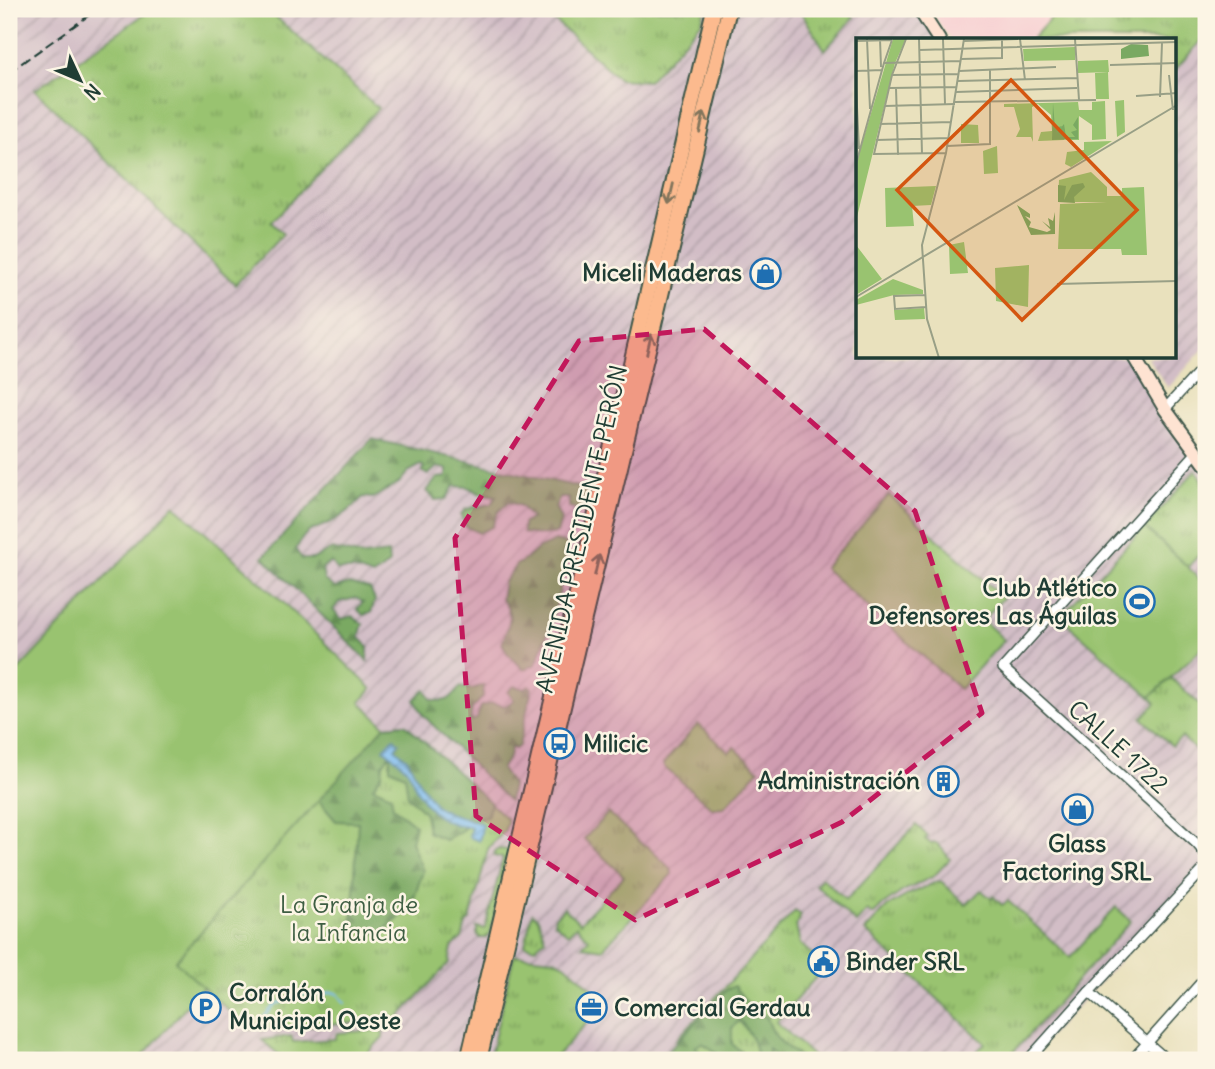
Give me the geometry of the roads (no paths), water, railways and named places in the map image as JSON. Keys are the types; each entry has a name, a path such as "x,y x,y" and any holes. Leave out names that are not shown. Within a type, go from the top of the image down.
{"main road":[{"name":"AVENIDA PRESIDENTE PERÓN","path":"468,1060 714,9"},
{"name":"AVENIDA PRESIDENTE PERÓN","path":"479,1060 729,9"},
{"path":"919,9 938,38"},
{"path":"1135,359 1165,409 1206,464"}],"street":[{"path":"1165,409 1206,364"},
{"name":"CALLE 1722","path":"1197,452 1003,668 1206,855"},
{"path":"1028,1060 1206,867"},
{"path":"1132,1060 1206,977"},
{"path":"1089,992 1167,1060"}],"water":[{"path":"394,738 399,743 395,748 408,760 420,784 436,806 483,824 479,841 469,837 471,827 447,821 428,807 407,769 384,749"}],"waterway":[{"path":"264,1017 276,1004 307,993 321,995 332,992 338,994 345,1003"}],"railway":[{"path":"9,72 98,9"}],"place":[{"name":"Miceli Maderas","path":"765,273"},
{"name":"Club Atlético Defensores Las Águilas","path":"1140,602"},
{"name":"Milicic","path":"560,744"},
{"name":"Administración","path":"943,781"},
{"name":"Glass Factoring SRL","path":"1077,810"},
{"name":"Binder SRL","path":"823,962"},
{"name":"Corralón Municipal Oeste","path":"206,1007"},
{"name":"Comercial Gerdau","path":"591,1008"}],"park label":[{"name":"La Granja de la Infancia","path":"349,919"}]}
